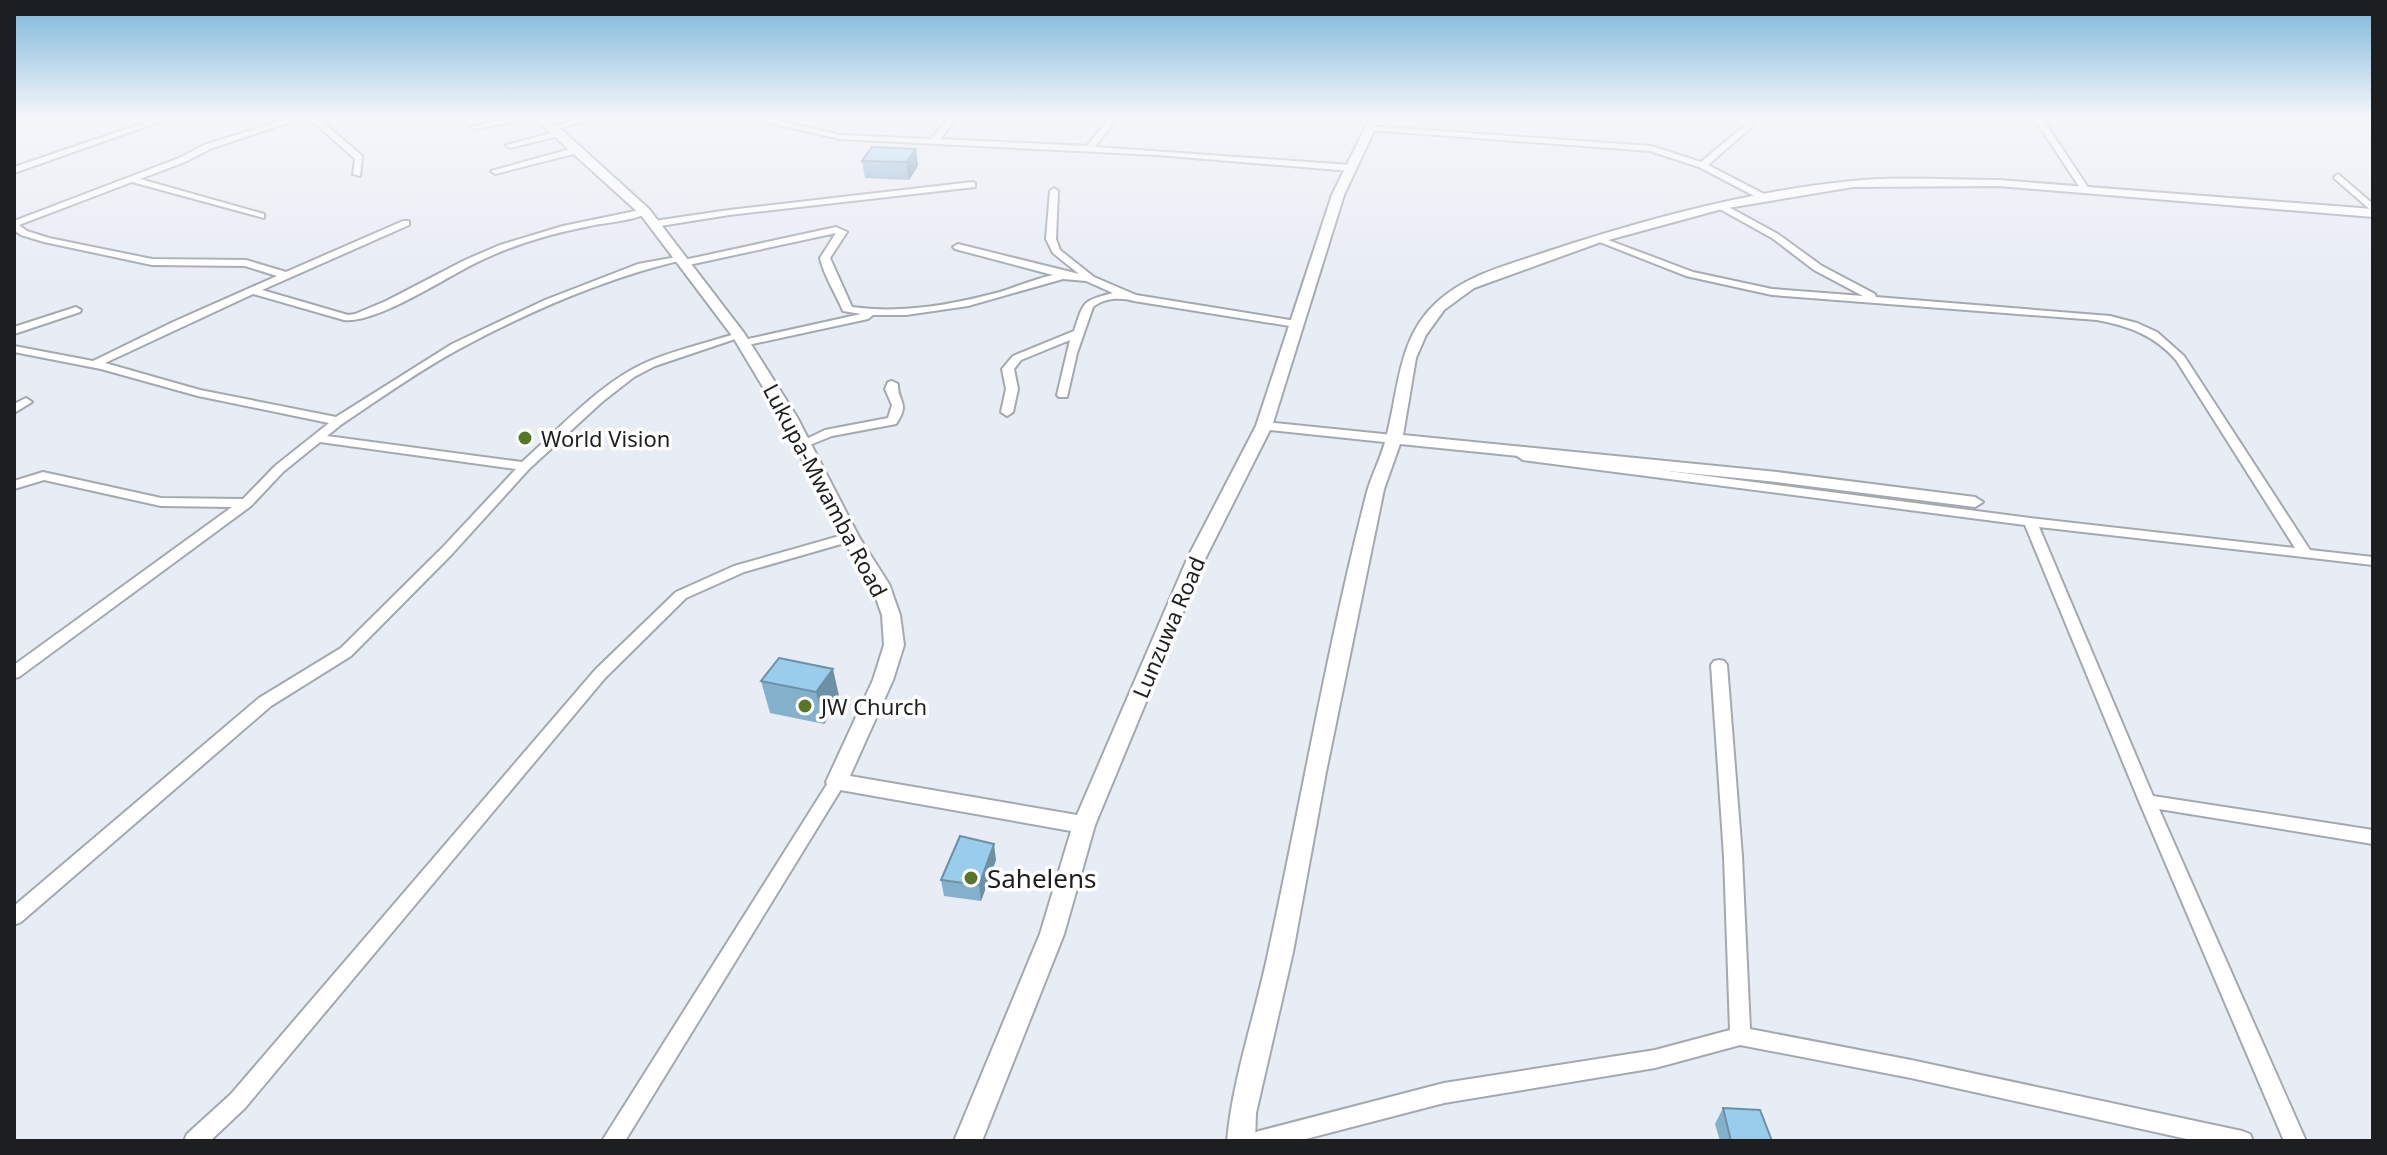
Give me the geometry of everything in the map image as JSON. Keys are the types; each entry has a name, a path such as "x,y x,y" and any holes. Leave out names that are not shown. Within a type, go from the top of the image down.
{"street":[{"path":"147,172 14,225 24,233 47,240 152,262 246,263 287,276"},
{"name":"Lukupa-Mwamba Road","path":"602,172 645,212 741,340 789,417 850,537 880,584 891,615 894,645 883,680 837,782"},
{"name":"Lunzuwa Road","path":"968,1141 1052,934 1084,825 1197,557 1264,426 1349,172"},
{"path":"1715,172 1763,197"},
{"path":"2074,172 2085,189"},
{"path":"2338,177 2373,211"},
{"path":"130,179 261,216"},
{"path":"1241,1141 1243,1113 1281,952 1315,772 1376,489 1394,439 1409,358 1419,335 1439,307 1469,285 1491,275 1597,239 1763,197 1890,182 1998,183 2373,211"},
{"path":"654,224 922,188 972,185"},
{"path":"1054,191 1051,239 1056,251 1090,278"},
{"path":"1721,206 1775,236 1818,268 1864,295 1895,303"},
{"path":"254,291 348,318 357,317 459,267 531,237 645,212"},
{"path":"95,364 177,324 406,223"},
{"path":"18,666 246,503 279,469 338,421 479,333 608,279 642,266 839,230 842,232 825,258 844,297 845,308 876,314"},
{"path":"1597,239 1719,282 1784,293 2129,322 2158,335 2180,358 2305,553"},
{"path":"958,247 1068,276 1090,278 1122,294 1296,324"},
{"path":"14,917 265,702 346,652 447,551 525,466 630,375 680,352 876,314 969,302 1068,276"},
{"path":"1063,395 1077,333 1088,306 1094,301 1122,294"},
{"path":"14,331 76,310"},
{"path":"1007,412 1012,389 1008,369 1017,358 1077,333"},
{"path":"14,349 95,364 198,393 338,421"},
{"path":"802,444 829,433 892,421 899,412 899,402 891,389 892,384"},
{"path":"14,409 26,402"},
{"path":"1264,426 1763,476 1975,502"},
{"path":"316,438 525,466"},
{"path":"1394,439 2030,522 2373,561"},
{"path":"14,485 43,476 161,502 246,503"},
{"path":"2030,522 2295,1141"},
{"path":"195,1141 238,1101 600,674 681,595 739,569 850,537"},
{"path":"1719,665 1733,856 1740,1036"},
{"path":"613,1141 837,782 1084,825"},
{"path":"2147,801 2373,837"},
{"path":"1259,1141 1444,1093 1655,1059 1740,1036 1911,1069 2242,1141"}],"building":[{"path":"779,658 833,669 816,692 761,681"},
{"path":"960,836 994,844 979,885 941,880"},
{"path":"1723,1108 1760,1110 1772,1141 1731,1141"}],"place":[{"name":"World Vision","path":"525,438"},
{"name":"JW Church","path":"805,706"},
{"name":"Sahelens","path":"971,878"}]}
